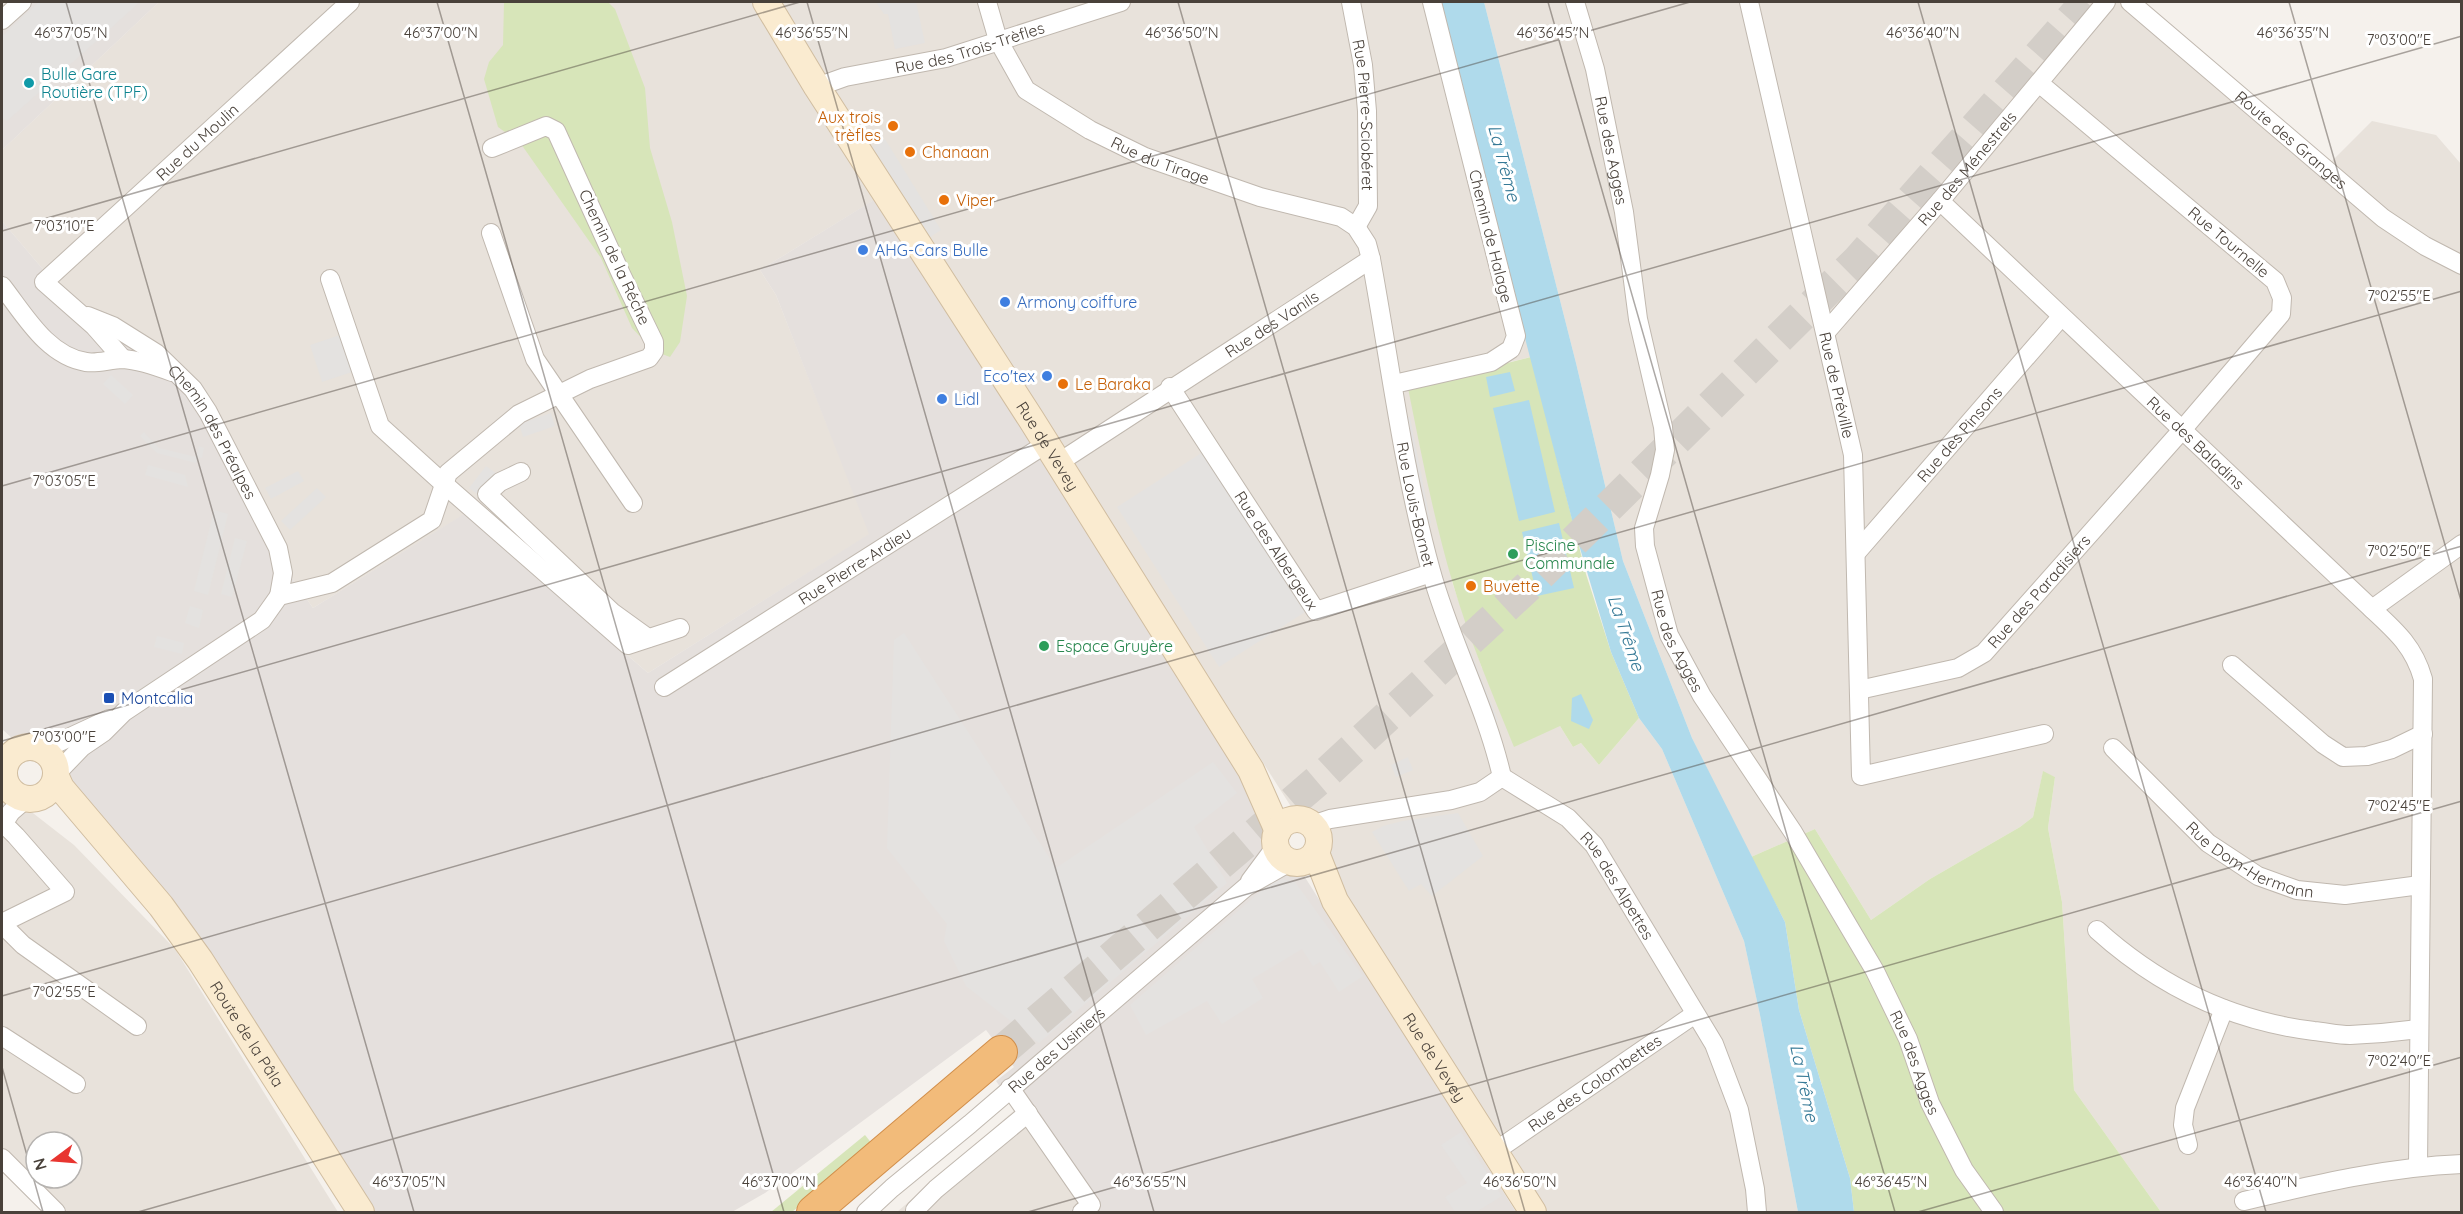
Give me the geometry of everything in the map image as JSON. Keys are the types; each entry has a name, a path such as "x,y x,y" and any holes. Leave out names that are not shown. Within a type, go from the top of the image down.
{"highway":[{"path":"813,1212 1001,1052"}],"main road":[{"name":"Rue de Vevey","path":"766,2 817,87 1052,453 1295,843 1335,901 1533,1212"},
{"path":"20,746 52,758 56,776 47,793 30,799 10,790 3,775 8,758 20,746"},
{"name":"Route de la Pâla","path":"56,776 61,788 161,906 200,960 361,1212"},
{"name":"Route de la Pâla","path":"30,799 54,806 124,862"}],"street":[{"path":"2,20 22,2"},
{"name":"Rue du Moulin","path":"44,282 350,2"},
{"name":"Rue du Tirage","path":"987,2 999,40 1026,90 1090,130 1145,157 1260,197 1341,217 1356,227"},
{"name":"Rue des Trois-Trèfles","path":"817,87 844,77 946,58 1121,2"},
{"name":"Rue Pierre-Sciobéret","path":"1351,2 1363,65 1366,111 1368,206 1356,227"},
{"name":"Chemin de Halage","path":"1394,384 1491,363 1511,349 1516,336 1432,2"},
{"name":"Rue des Agges","path":"1575,2 1595,69 1624,212 1638,319 1663,428 1665,450 1644,528 1645,546 1669,635 1702,696 1793,832 1875,971 1908,1039 1930,1103 1964,1170 1994,1212"},
{"name":"Rue de Préville","path":"1749,2 1853,455 1861,776 2044,734"},
{"name":"Rue des Ménestrels","path":"1826,332 1940,201 2106,2"},
{"name":"Route des Granges","path":"2130,2 2383,218 2425,246 2462,265"},
{"name":"Rue Tournelle","path":"2039,84 2276,281 2282,298 2281,314 2182,430"},
{"name":"Chemin de la Réche","path":"279,596 332,583 432,520 448,472 519,414 590,379 649,358 654,351 654,342 556,131 546,126 492,148"},
{"name":"Rue des Baladins","path":"1940,201 2061,318 2372,609"},
{"name":"Rue Louis-Bornet","path":"1356,227 1367,244 1371,259 1419,524 1431,573 1456,647 1494,744 1502,777"},
{"path":"491,233 535,359 633,504"},
{"name":"Rue des Vanils","path":"1052,453 1170,387 1371,259"},
{"path":"330,279 380,426 483,518 595,605"},
{"name":"Chemin des Préalpes","path":"44,282 62,300 80,313 123,359"},
{"path":"2,286 48,344 68,358 88,363 123,359 150,364 180,374"},
{"name":"Chemin des Préalpes","path":"80,313 113,326 156,353 193,389 208,412 279,548 283,573 279,596"},
{"name":"Rue des Pinsons","path":"1857,552 2061,318"},
{"name":"Rue des Albergeux","path":"1170,387 1316,611 1431,573"},
{"name":"Rue des Paradisiers","path":"1859,690 1958,668 1984,653 2182,430"},
{"name":"Rue Pierre-Ardieu","path":"664,687 1052,453"},
{"path":"520,472 500,482 487,494 595,605 628,645 680,628"},
{"path":"483,518 496,503"},
{"path":"2418,1166 2423,679 2417,659 2402,637 2372,609 2462,544"},
{"path":"20,746 53,745 124,712 262,620 279,596"},
{"path":"2232,666 2322,744 2343,757 2367,756 2392,749 2422,734"},
{"path":"56,776 82,747 104,732 124,712"},
{"name":"Rue Dom-Hermann","path":"2113,748 2208,843 2258,876 2297,890 2345,895 2420,885"},
{"path":"1295,843 1330,819 1451,800 1480,792 1502,777"},
{"name":"Rue des Alpettes","path":"1502,777 1568,818 1594,845 1714,1044 1739,1110 1755,1189 1757,1212"},
{"path":"30,799 11,812 2,823 65,892 2,924 23,945 137,1026"},
{"name":"Rue des Usiniers","path":"866,1212 1295,843"},
{"path":"2097,930 2152,974 2190,996 2280,1027 2349,1035 2419,1029"},
{"path":"2188,1145 2183,1125 2185,1108 2224,1009"},
{"name":"Rue des Colombettes","path":"1494,1152 1695,1014"},
{"path":"2,1036 76,1083"},
{"path":"1010,1088 1091,1205 1082,1212"},
{"path":"915,1210 936,1189 1028,1113"},
{"path":"2,1158 56,1212"},
{"path":"2244,1201 2320,1183 2418,1166 2462,1164"}],"shaded area":[{"name":"Bulle Gare Routière (TPF)","path":"2,2 159,2 2,150"},
{"name":"Bulle Gare Routière (TPF)","path":"39,2 140,2 7,121 2,118 2,36"},
{"path":"159,2 1441,2 1484,180 1531,357 1439,378 1452,582 1482,668 1560,726 1573,747 1581,743 1599,765 1639,718 1662,749 1744,941 1798,1212 1542,1212 1290,805 897,186 760,270 776,295 870,534 648,673 465,514 313,608 283,565 80,313 2,221 2,150"},
{"path":"876,2 916,2 925,43 895,49 888,14 884,14"},
{"path":"1484,2 2130,2 2324,169 2372,121 2436,135 2461,164 2461,1212 2161,1212 2074,1090 2062,902 2048,828 2055,777 2043,772 2033,817 2020,827 1930,879 1871,920 1815,829 1751,857 1692,738 1623,561 1576,363"},
{"path":"885,139 941,230 927,239 869,149"},
{"path":"877,198 1516,1212 1068,1212 1080,1202 996,1081 1014,1067 986,1030 765,1193 732,1212 373,1212 83,803 2,729 2,221 80,313 154,361 208,412 283,565 313,608 464,514 648,673 869,534 776,295 760,270"},
{"path":"340,335 352,372 322,382 310,345"},
{"path":"111,375 133,395 125,404 103,384"},
{"path":"551,413 555,426 523,437 519,424"},
{"path":"1410,417 1431,523 1427,524 1405,418"},
{"path":"144,432 159,448 196,457 199,446 204,448 202,458 198,457 196,463 157,453 140,436"},
{"path":"1203,452 1305,612 1219,667 1117,507"},
{"path":"148,465 185,475 188,487 145,475"},
{"path":"486,466 497,474 480,496 469,488"},
{"path":"298,471 304,481 271,499 265,488"},
{"path":"317,488 326,497 290,530 281,521"},
{"path":"214,510 228,514 208,595 194,591"},
{"path":"235,538 247,541 232,597 221,594"},
{"path":"190,606 203,610 199,628 185,623"},
{"path":"904,633 1056,868 1213,762 1237,793 1194,827 1227,883 1039,1043 966,986 944,941 947,924 887,848 894,640"},
{"path":"1464,634 1498,720 1495,725 1460,635"},
{"path":"157,636 184,643 182,654 154,647"},
{"path":"1408,757 1413,770 1396,777 1391,765"},
{"path":"2,789 74,845 175,949 338,1212 58,1212 35,1190 84,1190 84,1130 24,1130 24,1179 2,1158"},
{"path":"1458,813 1483,856 1432,896 1421,884 1409,891 1372,832 1383,826 1403,821"},
{"path":"1281,879 1295,882 1363,976 1339,992 1320,962 1313,966 1302,949 1252,979 1263,998 1222,1024 1207,1001 1146,1035 1130,1005 1268,885"},
{"path":"1016,1109 1080,1202 1068,1212 897,1212"},
{"path":"1461,1132 1502,1196 1476,1212 1455,1212 1445,1197 1467,1183 1441,1145"}],"green space":[{"path":"504,2 608,2 615,9 645,88 650,148 672,222 687,296 680,342 670,357 654,351 632,328 601,258 521,144 498,127 484,79 489,62 503,45"},
{"name":"Piscine Communale","path":"1531,357 1586,574 1611,652 1639,718 1599,765 1581,743 1573,747 1560,726 1514,747 1459,605 1434,511 1408,388"},
{"path":"2043,771 2055,777 2048,828 2062,902 2074,1090 2161,1212 1854,1212 1850,1178 1799,1010 1785,922 1751,857 1815,829 1871,920 1930,879 2020,827 2033,817"},
{"path":"865,1135 873,1145 792,1212 771,1212"}],"water":[{"name":"La Trême","path":"1441,2 1484,2 1576,363 1623,561 1692,738 1785,922 1799,1010 1850,1178 1854,1212 1798,1212 1744,941 1662,749 1639,718 1611,652 1576,535 1484,180"},
{"path":"1510,372 1515,391 1490,397 1486,377"},
{"path":"1529,400 1555,512 1519,521 1493,408"},
{"path":"1559,523 1574,588 1537,596 1522,532"},
{"path":"1581,694 1593,720 1589,729 1571,721 1572,698"}],"tunnel":[{"path":"1001,1052 1323,776 1535,580 1858,260 2086,2"}],"place":[{"name":"Bulle Gare Routière (TPF)","path":"29,83"},
{"name":"Aux trois trèfles","path":"893,126"},
{"name":"Chanaan","path":"910,152"},
{"name":"Viper","path":"944,200"},
{"name":"AHG-Cars Bulle","path":"863,250"},
{"name":"Armony coiffure","path":"1005,302"},
{"name":"Eco'tex","path":"1047,376"},
{"name":"Le Baraka","path":"1063,384"},
{"name":"Lidl","path":"942,399"},
{"name":"Piscine Communale","path":"1513,554"},
{"name":"Buvette","path":"1471,586"},
{"name":"Espace Gruyère","path":"1044,646"},
{"name":"Montcalia","path":"109,698"}]}
